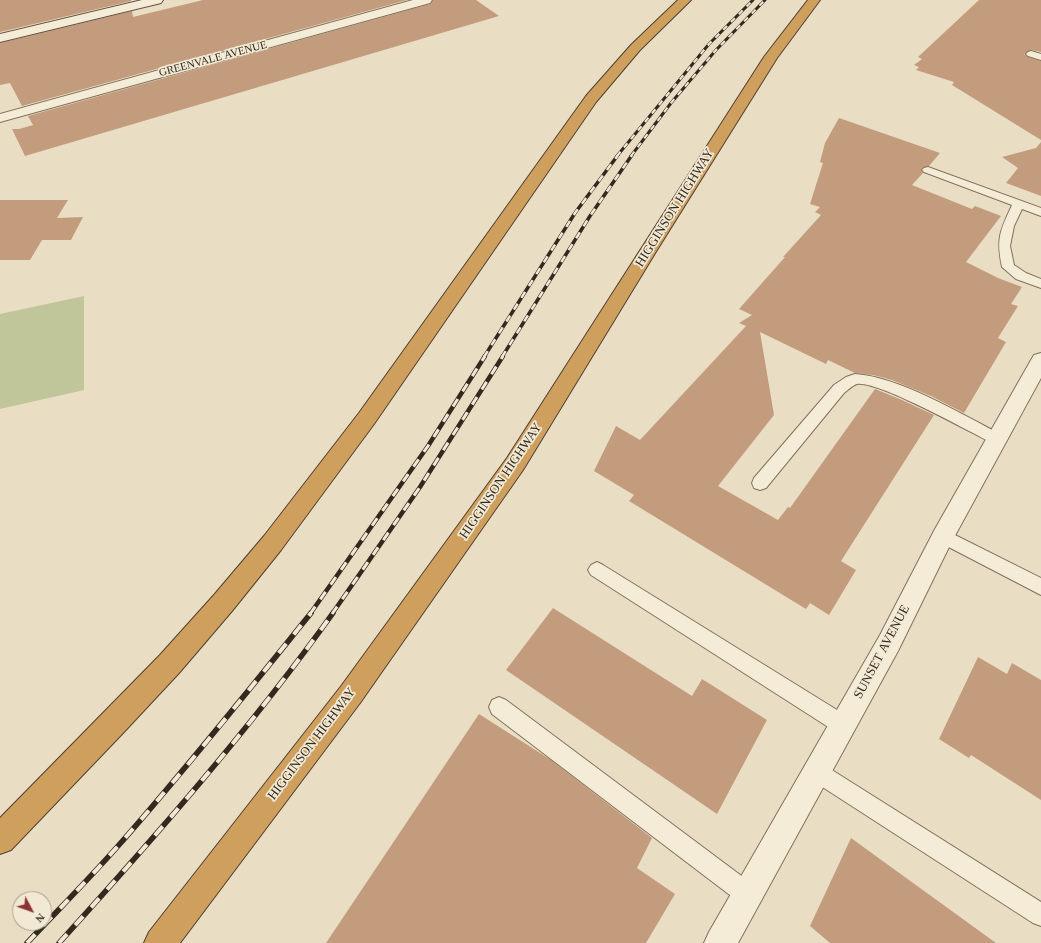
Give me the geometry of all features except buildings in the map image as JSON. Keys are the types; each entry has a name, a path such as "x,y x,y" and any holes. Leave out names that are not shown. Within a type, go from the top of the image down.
{"highway":[{"path":"0,839 157,677 223,603 348,444 592,99 618,65 644,37 685,0"},
{"name":"HIGGINSON HIGHWAY","path":"160,943 351,694 515,464 648,250 771,57 814,0"}],"street":[{"path":"0,38 157,0"},
{"name":"GREENVALE AVENUE","path":"0,118 426,0"},
{"name":"SUNSET AVENUE","path":"720,943 818,772 889,643 943,536 1041,360"}],"lane":[{"path":"1031,54 1041,57"},
{"path":"928,170 1041,212"},
{"path":"1018,204 1008,226 1004,246 1008,267 1022,276 1041,284"},
{"path":"760,482 839,389 854,379 869,380 891,388 997,439"},
{"path":"943,536 1041,587"},
{"path":"597,570 843,725"},
{"path":"499,707 747,894"},
{"path":"818,772 1041,915"}],"green space":[{"path":"84,296 84,390 0,409 0,314"}],"railway":[{"path":"617,156 709,44 753,0"},
{"path":"631,156 671,103 716,50 765,0"},
{"path":"484,357 575,213 618,155"},
{"path":"502,357 590,216 632,155"},
{"path":"310,614 428,446 485,356"},
{"path":"332,614 420,487 503,356"},
{"path":"27,943 96,871 168,788 311,613"},
{"path":"59,943 201,782 269,699 333,613"}]}
